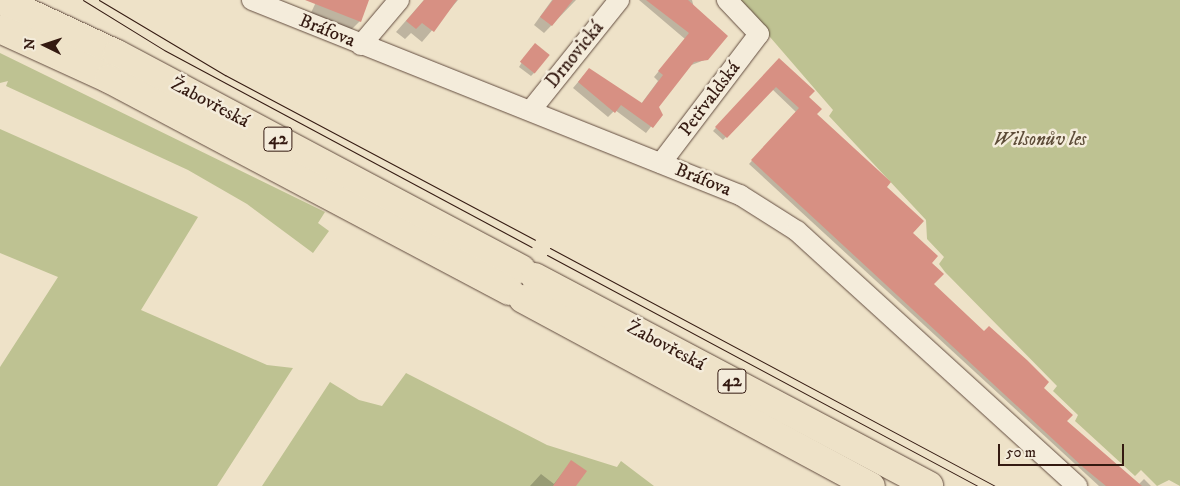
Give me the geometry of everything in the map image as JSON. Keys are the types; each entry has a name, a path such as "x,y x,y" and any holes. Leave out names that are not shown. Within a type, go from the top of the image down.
{"highway":[{"name":"Žabovřeská","path":"1,0 117,54 522,284 872,486"},
{"name":"Žabovřeská","path":"0,29 109,79 928,486"}],"street":[{"name":"Bráfova","path":"252,0 740,195 797,231 1077,486"},
{"path":"361,45 399,0"},
{"name":"Drnovická","path":"531,110 619,0"},
{"name":"Petřvaldská","path":"661,163 759,34 727,0"}],"green space":[{"name":"Wilsonův les","path":"738,0 1180,0 1180,486 1169,480 1157,486 1141,470 1135,476 1075,421 1078,415 1053,391 1057,386 939,264 944,257 927,239 926,220 829,116 833,110"},
{"path":"0,53 325,212 318,223 329,231 313,253 247,204 188,170 6,86 8,81 0,83"},
{"path":"0,129 198,217 141,310 267,365 293,368 217,486 0,486 0,367 58,277 0,253"},
{"path":"406,373 547,445 617,467 621,461 654,486 262,486 330,382 359,400 382,406"}],"building":[{"path":"305,0 369,0 361,22"},
{"path":"424,0 457,0 434,32 422,23 416,29 406,21"},
{"path":"553,0 573,0 552,26 540,17"},
{"path":"646,0 688,0 728,36 708,60 694,62 659,107 663,115 653,128 621,105 615,113 578,82 589,68 642,103 663,75 658,71 689,33"},
{"path":"535,43 550,55 535,74 520,62"},
{"path":"779,58 815,91 809,97 822,109 817,114 891,182 887,187 924,221 913,233 938,256 932,263 944,274 934,284 984,331 989,326 1027,360 1049,382 1044,388 1073,415 1067,421 1142,486 1106,486 1084,468 751,160 799,108 776,87 727,138 715,127"},
{"path":"571,460 587,471 576,486 553,486"}],"tram line":[{"path":"83,0 164,50 532,247"},
{"path":"99,0 225,75 535,240"},
{"path":"550,248 995,486"},
{"path":"547,255 978,486"}]}
